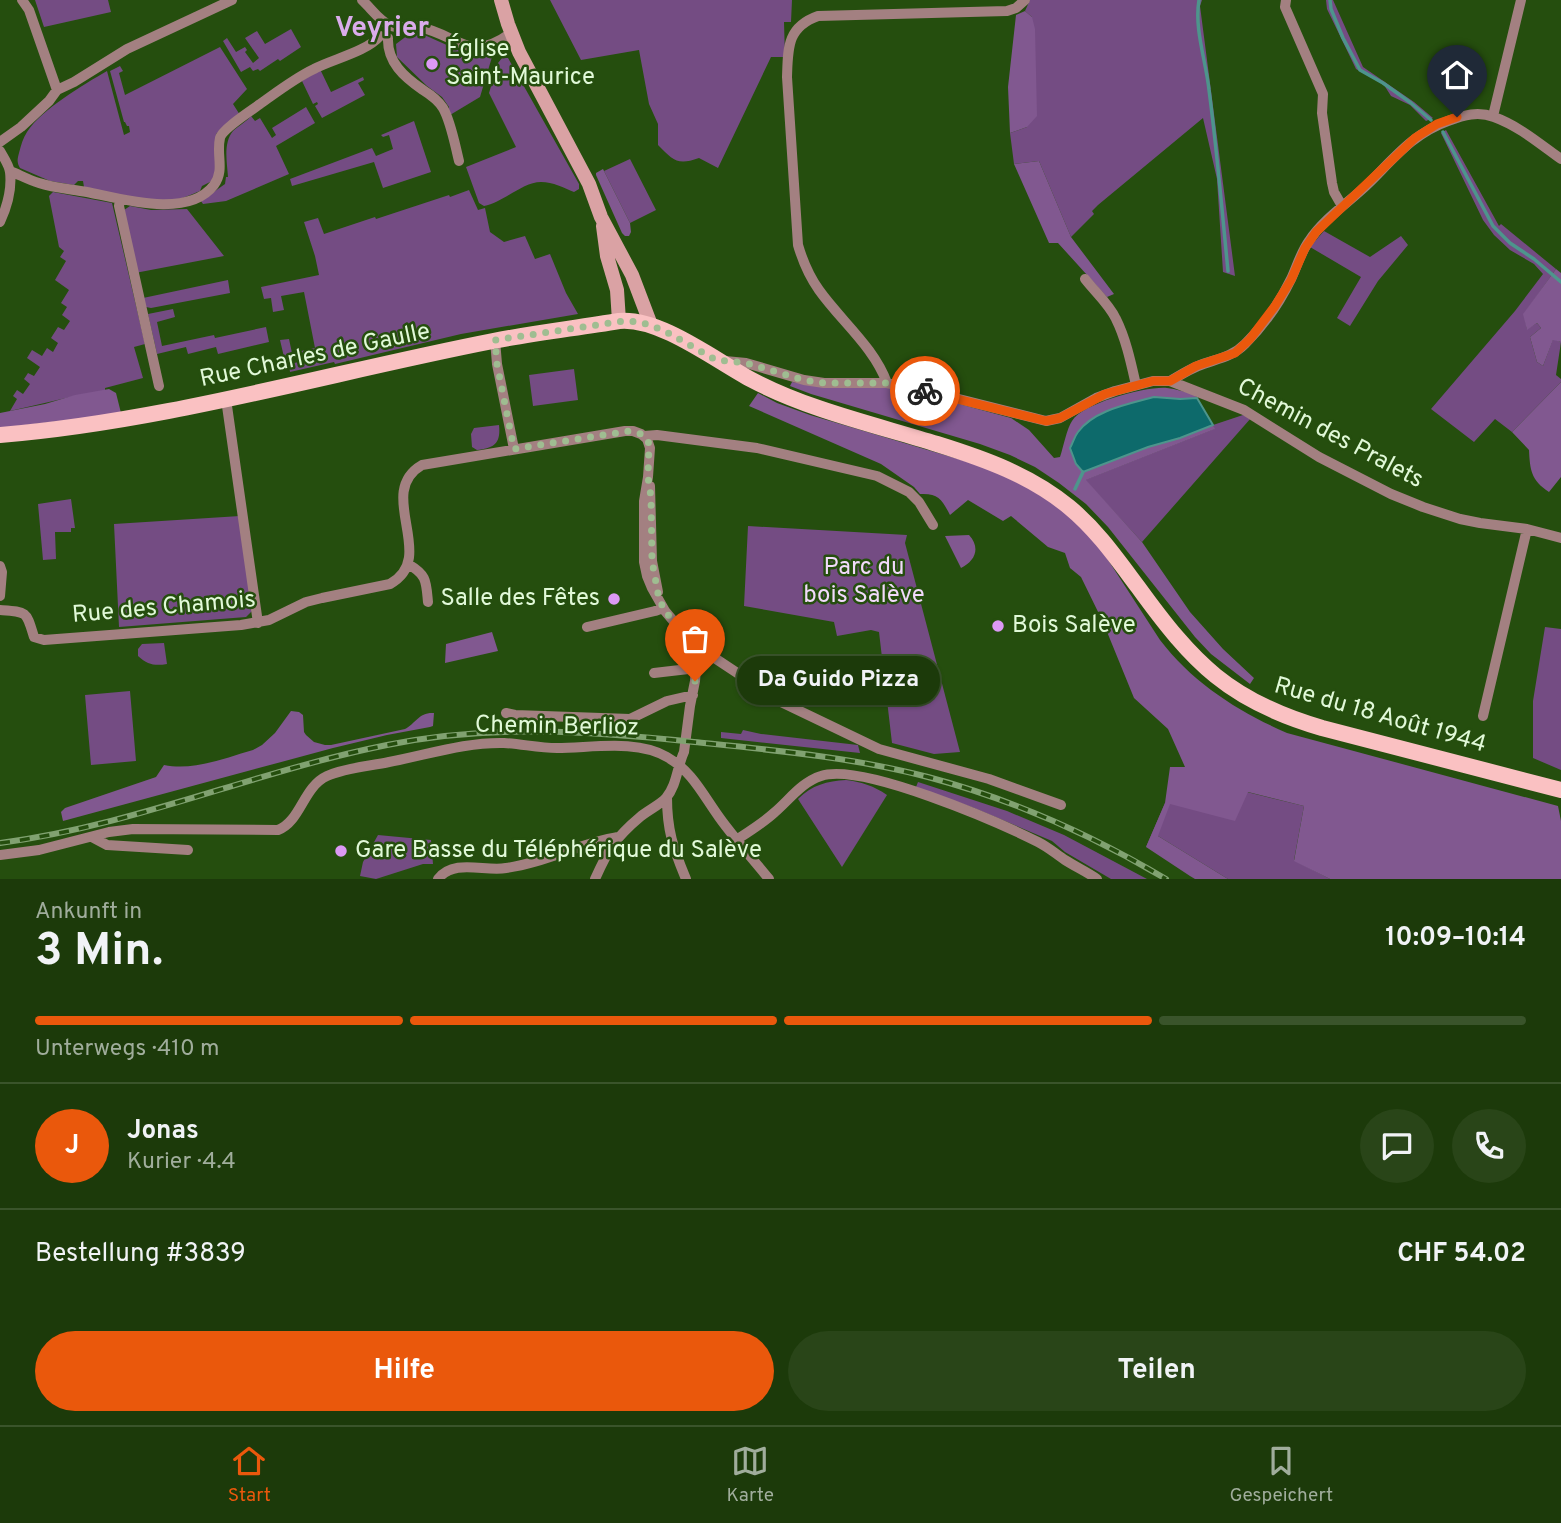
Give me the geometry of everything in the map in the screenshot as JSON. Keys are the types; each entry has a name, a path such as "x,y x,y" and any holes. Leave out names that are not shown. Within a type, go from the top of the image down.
{"main road":[{"path":"501,0 519,52 589,184 601,217 629,267 645,323"},
{"path":"601,217 607,256 617,290 619,321"},
{"name":"Rue Charles de Gaulle","path":"0,435 96,424 172,411 495,340 619,321 645,323"},
{"name":"Rue du 18 Août 1944","path":"645,323 669,333 752,381 790,398 975,456 1033,481 1068,505 1091,526 1166,626 1197,660 1215,677 1256,704 1321,728 1561,790"}],"street":[{"path":"22,0 29,10 57,90"},
{"path":"0,142 21,127 57,90 127,49 232,0"},
{"path":"362,0 384,22 397,27 420,27 459,43 477,47 494,45 511,33"},
{"path":"887,383 874,358 818,289 804,265 798,246 788,77 790,41 801,25 818,16 1007,11 1016,8 1025,0"},
{"path":"1286,0 1285,7 1323,94 1322,113 1334,192 1342,206"},
{"path":"1493,116 1521,0"},
{"path":"384,22 381,28 390,56 399,70 442,106 459,161"},
{"path":"10,171 41,184 157,205 193,200 211,188 219,176 220,139 224,132 309,71 368,46 397,27"},
{"path":"1170,381 1196,366 1235,353 1246,343 1285,290 1309,240 1405,146 1424,131 1466,114 1480,113 1493,116 1522,131 1561,159"},
{"path":"0,151 10,171 7,204 0,222"},
{"path":"120,199 119,206 159,386"},
{"path":"1084,279 1116,319 1136,385"},
{"path":"495,340 497,364 514,449"},
{"name":"Chemin des Pralets","path":"716,360 746,363 824,383 887,383 1046,421 1060,418 1105,394 1153,381 1170,381 1252,414 1319,457 1391,494 1423,507 1460,519 1561,537"},
{"path":"226,399 258,623"},
{"path":"428,602 424,576 408,564 410,554 403,492 406,481 413,472 431,464 629,431 644,436 650,448 644,501 645,566 650,584 661,603 692,643 697,657 697,668 684,752 678,765 677,778 667,797 618,836 595,879"},
{"path":"644,436 657,435 757,448 877,476 913,496 933,524"},
{"path":"1483,716 1527,529"},
{"name":"Rue des Chamois","path":"0,610 24,614 29,620 34,637 44,640 258,623 280,616 306,602 390,584 399,578 408,564"},
{"path":"0,566 0,596"},
{"path":"587,627 655,611 661,603"},
{"path":"692,643 781,702 879,749 989,779 1061,805"},
{"path":"654,673 697,668"},
{"path":"506,713 630,719 667,701 692,695"},
{"name":"Chemin Berlioz","path":"0,855 39,850 116,831 278,830 287,825 311,789 327,776 459,747 503,743 553,748 633,748 657,752 678,765"},
{"path":"678,765 694,779 736,840 769,879"},
{"path":"736,840 774,813 812,779 840,773 886,782 992,821 1042,844 1097,879"},
{"path":"667,797 668,825 676,856 686,879"},
{"path":"438,879 442,874 456,869 505,869 618,836"},
{"path":"92,837 107,845 188,850"}],"green space":[{"path":"35,0 108,0 111,12 44,27"},
{"path":"550,0 792,0 791,22 784,22 785,57 771,57 718,168 699,158 676,160 658,145 658,124 649,104 639,50 581,60"},
{"path":"1030,0 1202,0 1200,6 1235,276 1223,272 1217,179 1203,118 1098,205 1092,211 1094,214 1071,237 1039,161 1014,164 1010,133 1027,127 1032,17 1025,11"},
{"path":"1326,0 1333,0 1363,67 1433,118 1426,121 1410,105 1391,96 1384,85 1356,69 1327,9"},
{"path":"291,29 301,47 260,71 253,71 250,67 241,72 223,41 227,38 236,52 245,47 245,52 253,63 259,58 245,38 257,31 265,44"},
{"path":"412,32 469,55 492,57 480,97 450,115 449,107 442,97 397,57 396,44"},
{"path":"220,47 247,89 233,104 240,115 216,134 217,169 212,181 202,186 200,191 168,202 149,201 84,187 83,181 74,185 50,181 20,168 18,160 21,144 34,123 86,83 107,71 124,135 130,132 129,126 124,122 110,71 120,66 123,71 119,73 125,95"},
{"path":"502,58 508,58 579,184 579,189 574,192 541,182 527,185 491,204 484,206 479,203 466,167 516,147 489,93"},
{"path":"320,69 331,92 363,77 364,80 358,83 365,95 322,118 315,106 317,102 313,104 302,81"},
{"path":"306,107 315,123 276,146 289,174 226,201 203,204 201,201 225,184 228,177 227,147 233,131 251,116 255,121 260,118 272,138 276,135 272,128"},
{"path":"414,121 431,172 383,188 374,162 292,186 290,179 372,148 376,156 393,149 389,135 381,135"},
{"path":"1446,130 1499,226 1501,224 1556,269 1524,314 1527,329 1537,323 1541,328 1530,337 1537,362 1543,366 1553,339 1561,342 1556,375 1561,382 1512,432 1495,419 1474,442 1431,409 1543,274 1534,264 1510,250 1483,220 1441,133"},
{"path":"630,159 656,210 630,223 604,171"},
{"path":"469,190 478,210 485,208 490,232 504,242 525,236 535,259 550,254 578,314 461,334 290,372 289,364 304,361 303,353 284,357 280,340 289,339 292,353 315,348 304,292 281,296 284,310 273,312 271,298 264,299 261,287 319,275 304,222 318,218 324,234"},
{"path":"53,192 112,203 145,344 134,347 143,378 105,388 105,391 10,411 17,399 13,396 17,390 23,394 30,384 24,379 28,373 34,376 40,367 27,358 32,350 42,356 47,348 53,352 58,343 51,338 58,327 64,330 70,321 62,315 67,307 61,303 69,290 55,280 66,261 60,257 64,251 59,247 49,196"},
{"path":"130,206 151,210 187,209 224,256 135,273 124,210"},
{"path":"1324,231 1370,257 1401,236 1408,245 1378,281 1350,326 1337,318 1361,277 1310,247"},
{"path":"228,280 230,293 151,308 146,307 143,298"},
{"path":"173,309 175,317 157,322 162,346 266,327 269,342 218,354 216,347 188,354 186,347 157,354 148,314"},
{"path":"574,369 578,400 533,406 529,375"},
{"path":"1243,415 1251,418 1142,542 1085,480 1214,429 1213,425"},
{"path":"499,425 499,437 495,444 477,450 472,447 471,434 474,428"},
{"path":"71,499 75,528 71,528 71,532 55,532 56,559 43,560 38,504"},
{"path":"240,516 252,611 246,617 119,627 114,524"},
{"name":"Parc du bois Salève","path":"748,526 907,535 905,543 960,752 934,754 892,743 879,632 871,630 837,636 834,622 744,606"},
{"path":"1545,627 1561,629 1561,770 1533,758 1533,701"},
{"path":"164,643 167,664 152,664 138,656 138,649 142,644"},
{"path":"130,691 136,761 91,765 85,695"},
{"path":"743,730 858,745 860,753 721,738 721,732 741,734"},
{"path":"846,780 868,785 887,795 842,867 798,799 820,785"},
{"path":"918,782 1007,811 1064,835 1147,879 1111,879 1065,852 1052,841 916,787"},
{"path":"1247,792 1304,806 1294,860 1330,879 1228,879 1158,836 1146,847 1165,803"},
{"path":"378,835 431,840 433,864 423,864 376,879 360,876 363,862"}],"shaded area":[{"path":"1025,11 1032,17 1035,29 1037,116 1027,127 1010,133 1008,87 1016,15"},
{"path":"1039,161 1071,237 1114,294 1107,297 1058,243 1049,243 1014,164"},
{"path":"603,169 630,223 629,236 622,233 596,175"},
{"path":"1556,269 1561,273 1561,342 1553,340 1543,366 1537,362 1530,337 1541,328 1537,323 1527,330 1523,314"},
{"path":"792,382 839,388 896,387 1011,418 1029,430 1054,458 1060,457 1072,421 1078,414 1102,402 1158,388 1194,394 1197,398 1154,397 1084,472 1213,425 1215,429 1086,480 1142,542 1190,612 1254,678 1250,684 1211,654 1108,527 1086,504 1035,467 980,444 811,394 790,386"},
{"path":"1561,382 1561,477 1549,492 1538,483 1533,474 1529,450 1512,432"},
{"path":"109,389 116,393 121,413 0,428 0,413"},
{"path":"758,393 810,415 985,467 1027,487 1062,509 1099,546 1160,640 1187,670 1217,694 1269,724 1287,733 1558,806 1561,821 1561,879 1330,879 1294,861 1304,806 1248,792 1235,821 1170,804 1158,836 1228,879 1195,879 1190,876 1146,847 1165,803 1170,767 1185,767 1168,729 1134,698 1103,622 1081,577 1070,568 1065,553 1048,547 1011,516 1003,521 968,500 950,515 939,498 920,494 881,464 749,406"},
{"path":"969,535 975,545 975,554 970,562 961,568 945,536"},
{"path":"492,632 498,651 445,663 446,644"},
{"path":"291,711 303,715 306,735 314,742 325,745 405,729 421,716 434,713 433,726 430,727 333,748 63,821 61,812 65,808 156,777 164,765 198,765 253,750 275,733"}],"water":[{"path":"1154,397 1197,398 1213,425 1083,472 1076,464 1070,448 1085,424 1102,413"}],"waterway":[{"path":"1199,0 1199,34 1208,79 1228,271"},
{"path":"1330,0 1343,38 1360,70 1383,83 1431,120"},
{"path":"1443,132 1493,226 1510,243 1561,282"},
{"path":"1075,489 1083,472"}],"railway":[{"path":"0,843 98,824 290,769 387,745 464,734 578,733 655,738 811,755 928,777 1020,807 1080,833 1166,879"}],"way so far":[{"path":"695,681 698,663 695,648 665,611 659,599 652,561 648,477 650,448 647,439 638,432 629,431 514,449 497,364 495,340 634,321 663,330 716,360 746,363 824,383 887,383 925,391"}],"place":[{"name":"Église Saint-Maurice","path":"432,64"},
{"name":"Salle des Fêtes","path":"614,599"},
{"name":"Bois Salève","path":"998,626"},
{"name":"Da Guido Pizza","path":"695,681"},
{"name":"Gare Basse du Téléphérique du Salève","path":"341,851"}],"district":[{"name":"Veyrier","path":"382,29"}],"route":[{"path":"925,391 1046,421 1070,414 1105,394 1153,381 1170,381 1196,366 1235,353 1250,339 1275,306 1291,280 1309,240 1316,232 1405,146 1424,131 1457,117"}]}
